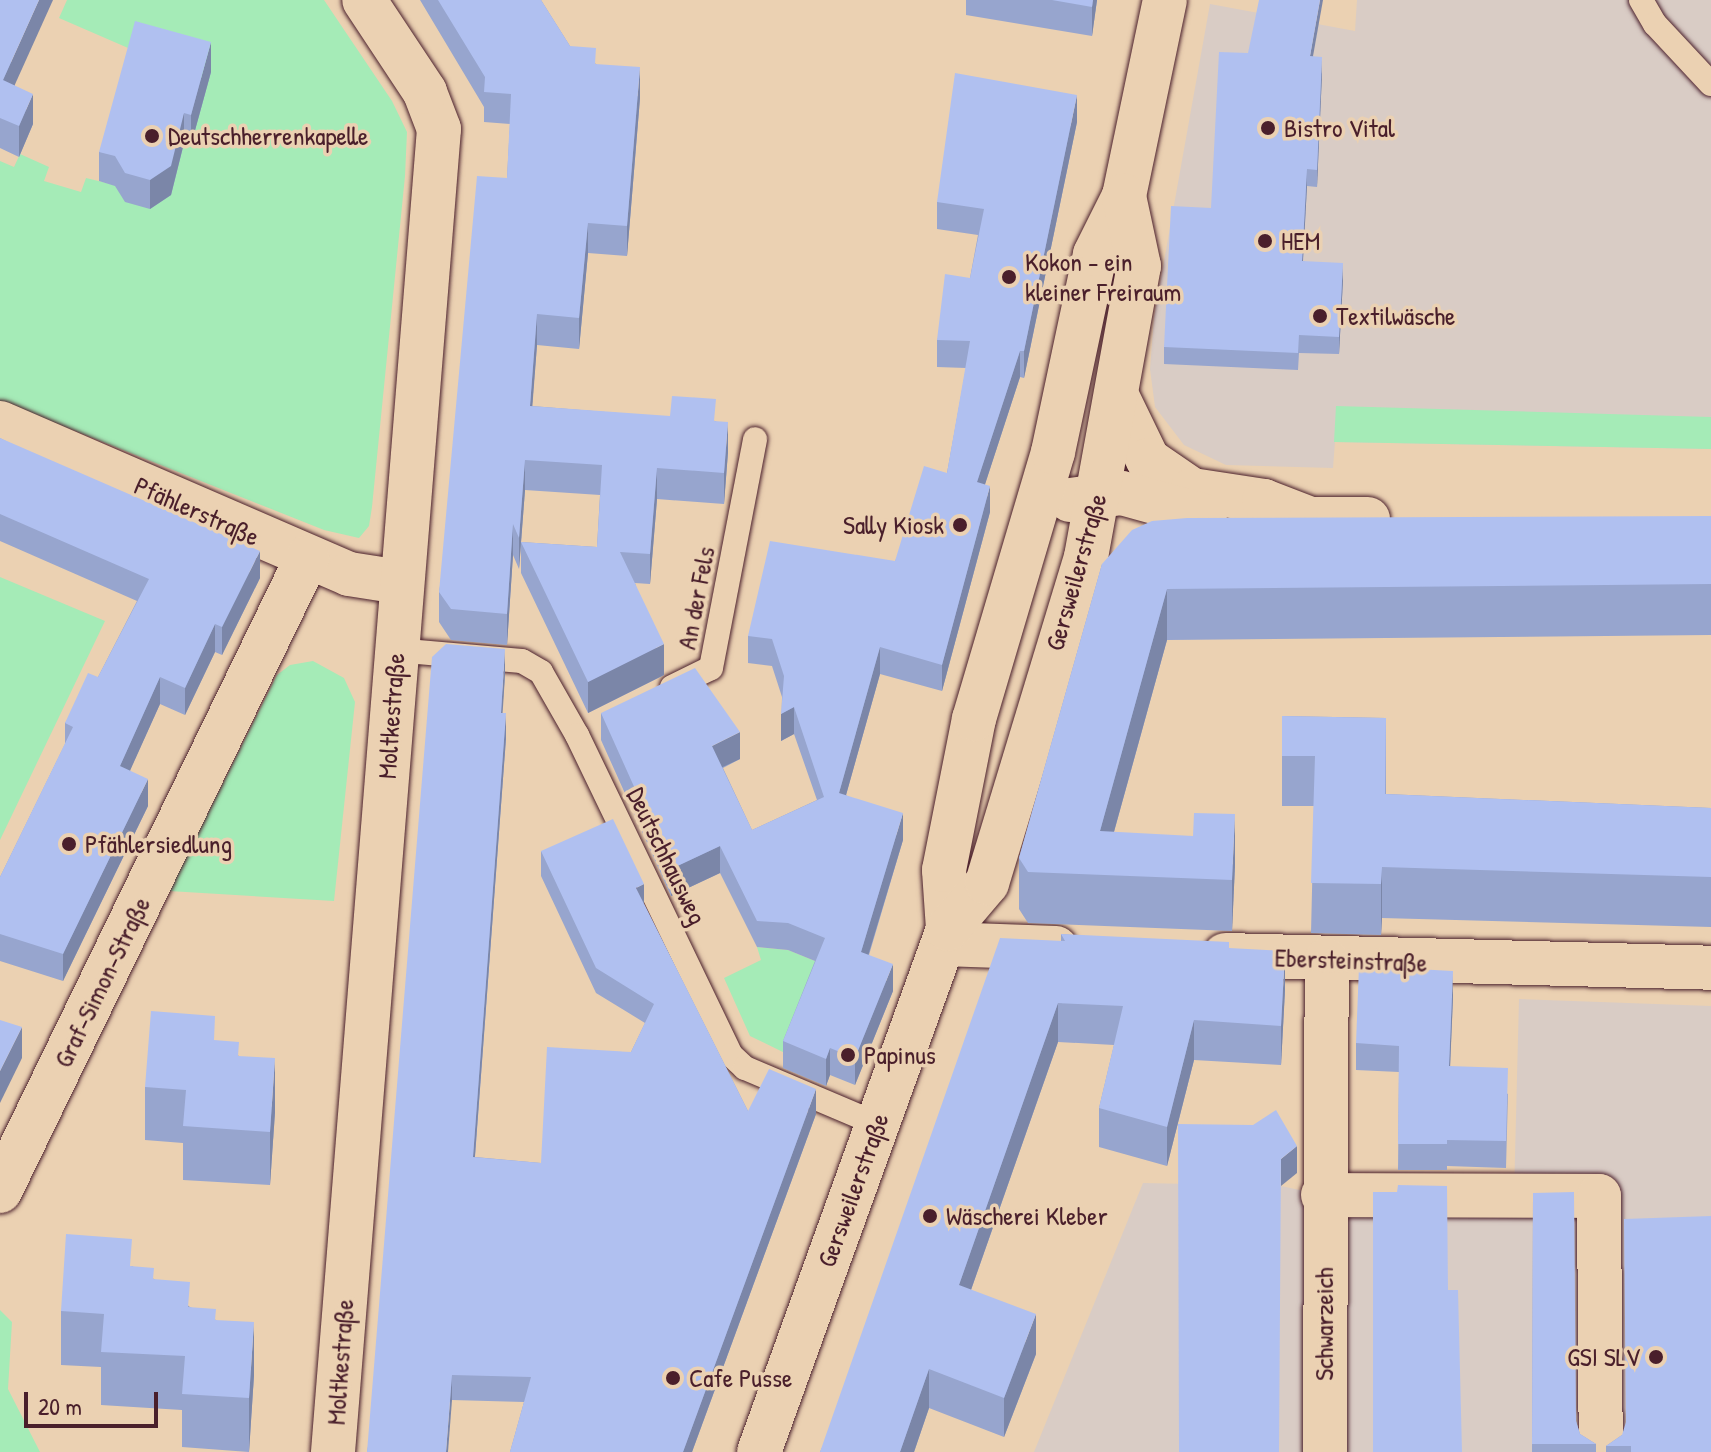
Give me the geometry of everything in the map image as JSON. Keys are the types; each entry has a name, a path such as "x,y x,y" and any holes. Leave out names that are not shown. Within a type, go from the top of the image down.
{"street":[{"name":"Moltkestraße","path":"333,1452 400,582 439,129 425,92 364,0"},
{"name":"Gersweilerstraße","path":"946,936 944,870 954,807 1024,539 1053,452 1095,254 1124,196 1165,0"},
{"name":"Gersweilerstraße","path":"759,1452 946,936 987,883 1108,522 1117,396 1139,266 1124,196"},
{"path":"1117,396 1148,460 1168,477 1192,490 1264,501 1311,519"},
{"name":"Pfählerstraße","path":"0,423 307,558 362,579 400,582"},
{"path":"1053,452 1108,522"},
{"path":"1108,522 1122,493 1188,515 1406,519"},
{"path":"1024,539 1108,522 1241,542 1262,541 1311,519"},
{"name":"Graf-Simon-Straße","path":"0,1191 307,558"},
{"path":"946,936 1099,950"},
{"name":"Ebersteinstraße","path":"1191,954 1711,968"},
{"name":"Schwarzeich","path":"1325,1452 1323,1195 1327,960"},
{"path":"1323,1195 1599,1196 1601,1452"}],"lane":[{"path":"1641,0 1655,24 1711,84"},
{"name":"An der Fels","path":"644,702 711,668 755,439"},
{"name":"Deutschhausweg","path":"395,650 522,661 541,672 577,735 731,1055 745,1068 877,1124"},
{"path":"577,735 603,722"}],"shaded area":[{"path":"1357,0 1711,0 1711,449 1335,442 1333,468 1226,465 1184,445 1155,407 1150,369 1154,317 1210,4 1355,31"},
{"path":"1519,999 1711,1006 1711,1452 1034,1452 1143,1183 1281,1186 1323,1195 1514,1195"}],"green space":[{"path":"67,0 324,0 392,101 407,132 405,176 372,507 369,526 359,538 324,530 0,401 0,161 14,167 20,154 49,167 44,181 81,192 86,178 115,185 135,51 59,18"},
{"path":"1336,406 1711,417 1711,449 1334,442"},
{"path":"0,577 105,621 0,840"},
{"path":"313,661 344,678 355,702 334,901 169,891 277,675 290,665"},
{"path":"757,947 788,950 825,965 789,1055 750,1036 724,978 761,960"},
{"path":"0,1310 12,1322 8,1389 40,1452 0,1452"}],"building":[{"path":"0,0 39,0 3,80 33,94 19,126 0,118"},
{"path":"438,0 541,0 570,46 596,48 595,64 640,67 627,226 588,223 579,318 537,314 530,406 670,416 672,396 716,399 714,421 728,422 724,473 657,468 650,554 620,552 664,644 588,682 521,542 597,547 602,465 525,460 519,538 513,524 507,614 451,609 439,592 477,176 507,178 511,94 484,92 485,77"},
{"path":"1052,0 1093,0 1092,7"},
{"path":"1259,0 1320,0 1310,56 1322,57 1317,170 1307,169 1302,261 1343,263 1339,337 1299,335 1298,353 1164,347 1171,206 1211,208 1219,52 1248,53"},
{"name":"Deutschherrenkapelle","path":"135,21 211,42 191,115 184,113 171,166 150,180 125,173 115,156 99,152"},
{"path":"955,73 1077,95 1024,351 1020,351 977,482 990,486 942,665 880,647 839,793 903,813 861,952 893,964 855,1058 830,1048 826,1059 783,1041 825,938 788,923 757,921 720,846 671,869 601,713 695,668 740,732 712,746 752,830 824,797 794,707 781,714 784,676 772,639 748,636 770,541 895,561 924,466 947,473 970,341 937,340 945,274 970,278 984,209 937,202"},
{"path":"0,438 260,551 222,627 215,624 185,688 160,677 120,766 148,779 63,954 0,934 0,877 73,727 65,723 88,673 98,677 149,579 0,514"},
{"path":"1711,516 1711,584 1167,589 1100,831 1193,836 1194,813 1235,814 1232,880 1028,872 1019,858 1102,564 1132,530 1152,521 1187,518"},
{"path":"446,644 505,649 501,713 506,713 473,1157 541,1163 547,1047 631,1052 654,1004 596,968 541,851 613,819 644,884 636,888 748,1111 769,1069 816,1089 683,1452 510,1452 531,1377 452,1375 446,1452 367,1452 432,657"},
{"path":"1282,716 1386,718 1385,794 1711,808 1711,877 1382,867 1381,884 1311,883 1315,756 1282,756"},
{"path":"1061,934 1229,942 1229,948 1285,951 1281,1026 1194,1020 1167,1127 1099,1108 1123,1006 1058,1003 959,1285 1036,1314 1004,1398 929,1369 900,1452 820,1452 1000,938 1065,941"},
{"path":"1359,966 1453,971 1449,1066 1508,1068 1506,1141 1447,1140 1447,1144 1398,1144 1399,1046 1356,1043"},
{"path":"151,1011 215,1016 214,1040 239,1042 238,1056 275,1058 270,1132 183,1126 186,1090 145,1087"},
{"path":"0,1020 22,1027 0,1071"},
{"path":"1276,1110 1297,1146 1281,1159 1279,1452 1179,1452 1178,1124 1253,1125"},
{"path":"1398,1185 1447,1186 1448,1290 1458,1290 1462,1452 1373,1452 1373,1192 1397,1192"},
{"path":"1574,1192 1576,1421 1580,1434 1596,1444 1532,1444 1533,1193"},
{"path":"1711,1216 1711,1452 1631,1452 1631,1446 1606,1446 1622,1435 1626,1422 1624,1219"},
{"path":"66,1234 132,1239 130,1266 154,1268 153,1279 190,1282 188,1307 216,1309 215,1320 254,1322 249,1398 182,1394 185,1356 101,1352 104,1314 61,1311"}],"place":[{"name":"Bistro Vital","path":"1268,128"},
{"name":"Deutschherrenkapelle","path":"152,136"},
{"name":"HEM","path":"1265,241"},
{"name":"Kokon - ein kleiner Freiraum","path":"1009,277"},
{"name":"Textilwäsche","path":"1320,316"},
{"name":"Sally Kiosk","path":"960,525"},
{"name":"Pfählersiedlung","path":"69,844"},
{"name":"Papinus","path":"848,1055"},
{"name":"Wäscherei Kleber","path":"930,1216"},
{"name":"GSI SLV","path":"1656,1357"},
{"name":"Cafe Pusse","path":"673,1378"}]}
